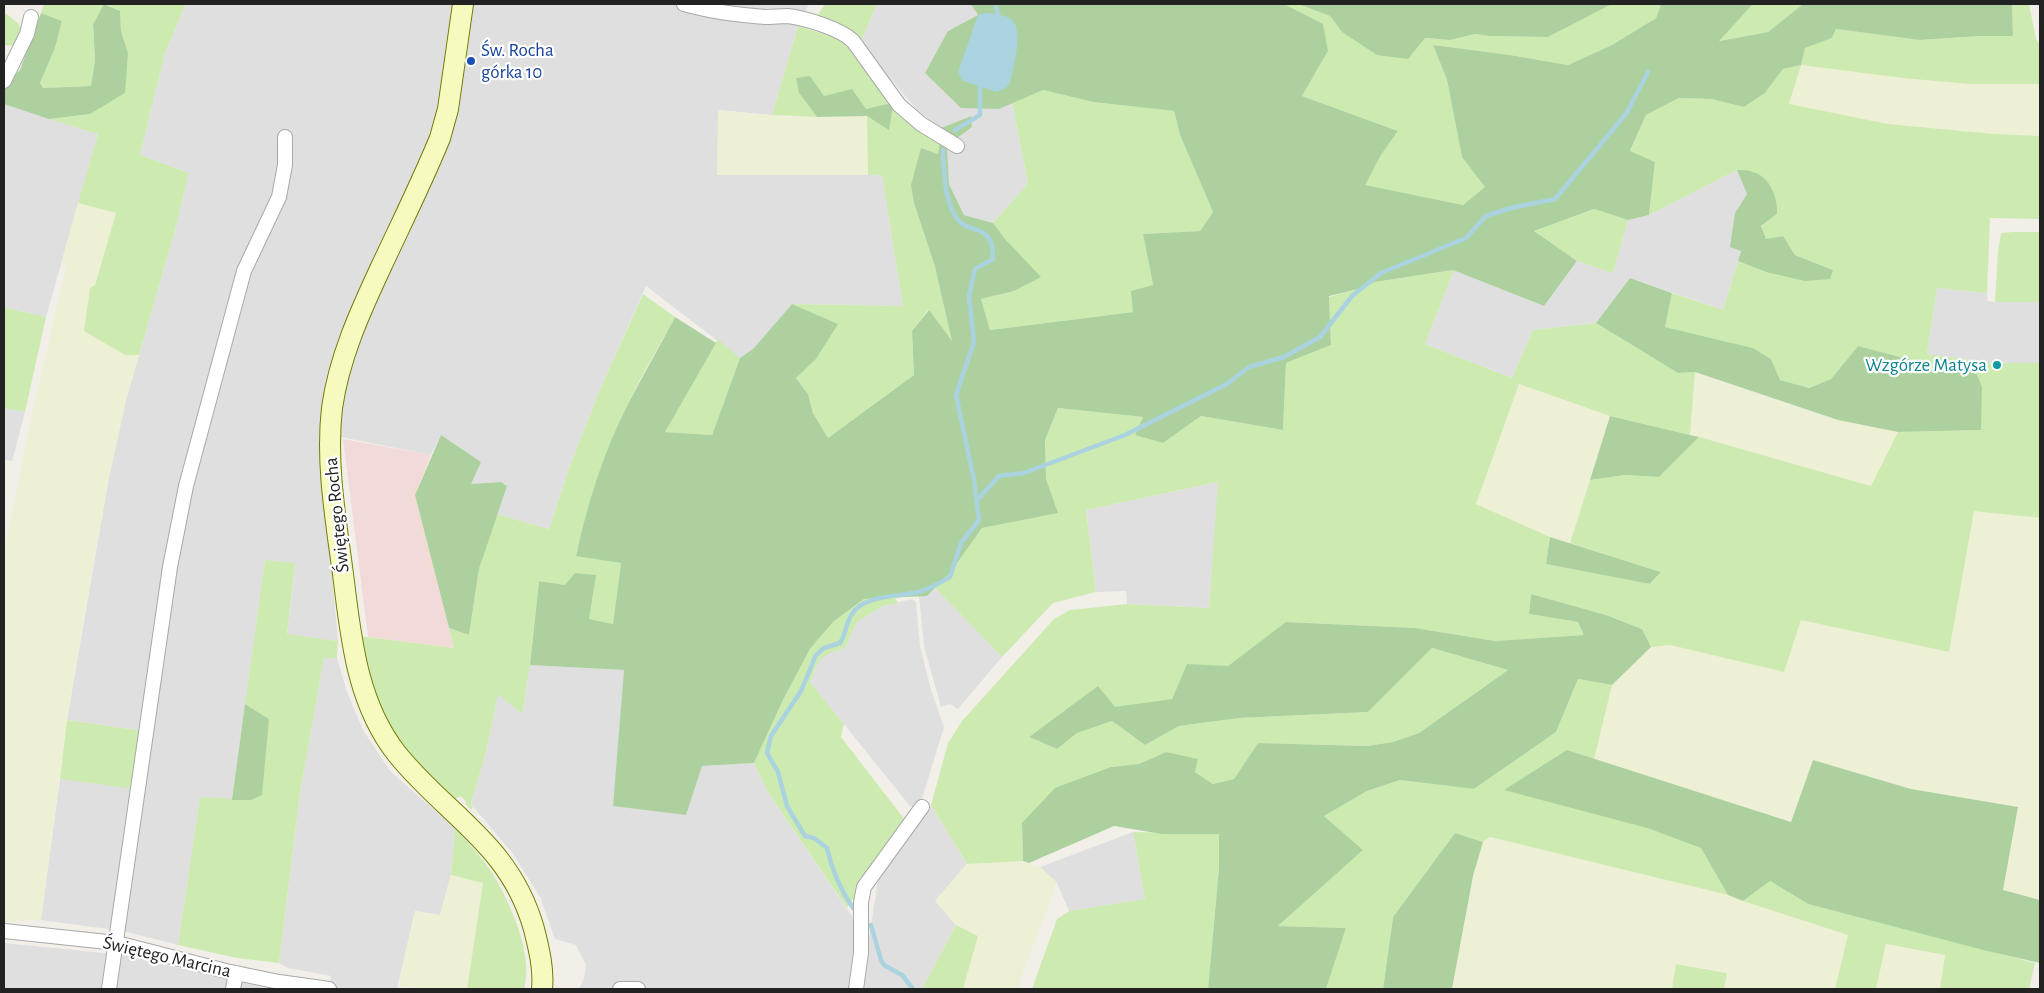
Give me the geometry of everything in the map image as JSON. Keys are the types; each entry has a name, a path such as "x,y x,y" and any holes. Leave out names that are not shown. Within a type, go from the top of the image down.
{"street":[{"name":"Świętego Rocha","path":"463,4 450,95 440,138 360,312 342,360 332,408 331,462 356,663 372,713 396,752 412,771 483,839 512,878 528,910 537,942 542,989"},
{"path":"684,4 765,17 788,16 801,18 847,35 899,105 921,124 957,146"},
{"path":"4,81 27,34 31,17"},
{"path":"109,989 170,567 186,486 244,271 279,197 285,165 285,137"},
{"path":"856,989 861,953 861,902 864,887 922,807"},
{"name":"Świętego Marcina","path":"4,931 117,943 236,973 306,988 329,989"},
{"path":"234,989 236,973"},
{"path":"620,989 638,989"}],"shaded area":[{"path":"186,4 809,4 798,26 772,115 718,110 718,175 882,174 903,306 792,304 754,348 740,358 646,286 601,387 569,468 549,529 496,514 507,486 501,482 471,484 441,435 431,455 321,433 338,641 287,635 295,564 265,561 232,800 200,798 178,945 123,931 41,920 60,779 135,788 144,731 67,720 109,477 126,400 174,234 189,173 140,155 165,53"},
{"path":"877,4 967,4 972,6 978,15 948,31 999,109 1012,103 1028,183 993,223 964,215 949,184 947,146 972,127 971,116 941,128 917,110 867,51 862,39"},
{"path":"4,104 98,134 46,317 4,307"},
{"path":"1737,170 1747,194 1735,214 1741,251 1723,310 1630,278 1596,323 1533,330 1512,378 1425,344 1454,270 1544,306 1577,261 1613,272 1628,220 1649,215"},
{"path":"1937,288 1987,293 1988,301 1995,302 2040,302 2040,363 1993,363 1927,354"},
{"path":"4,408 25,412 12,461 4,460"},
{"path":"343,439 431,455 415,495 454,648 368,637"},
{"path":"1219,482 1209,608 1127,604 1126,591 1096,592 1086,510"},
{"path":"935,588 1002,657 958,709 950,704 941,707 924,646 919,596 927,596"},
{"path":"912,599 916,602 920,646 931,690 944,727 922,799 917,808 910,806 810,682 819,659 828,653 845,648 857,622 883,606"},
{"path":"324,657 337,658 347,692 363,730 390,771 455,828 451,875 440,915 415,911 397,989 329,989 331,976 288,968 279,963 300,793"},
{"path":"530,665 624,670 614,806 702,766 754,763 767,791 858,925 849,989 579,989 584,978 586,965 576,945 555,939 540,897 513,854 471,804 486,752 498,693 522,714"},
{"path":"931,805 967,864 935,901 956,925 922,989 861,989 878,880"},
{"path":"1133,832 1145,899 1069,911 1057,883 1040,867"},
{"path":"4,943 124,955 270,989 4,989"}],"green space":[{"path":"44,4 104,4 93,24 95,60 91,86 42,88 40,83 55,48 62,21 41,13"},
{"path":"104,4 120,11 121,31 128,53 125,93 90,114 49,119 4,104 4,87 20,70 41,13 62,21 55,48 40,83 43,88 91,86 95,60 93,24"},
{"path":"106,4 186,4 165,53 140,155 189,173 174,234 139,355 125,355 84,331 90,288 95,285 116,213 78,203 98,134 49,119 90,114 128,53 121,31 120,11"},
{"path":"825,4 877,4 862,39 851,30 817,16"},
{"path":"967,4 1284,4 1323,24 1328,51 1302,96 1398,131 1381,155 1365,185 1463,205 1485,187 1462,157 1447,80 1433,45 1568,65 1612,45 1656,18 1661,4 1753,4 1719,41 1768,32 1803,4 2012,4 2013,36 1920,40 1836,29 1832,38 1805,48 1801,65 1783,69 1765,93 1744,107 1711,99 1679,98 1646,115 1630,151 1655,162 1649,215 1628,220 1594,209 1534,231 1577,261 1544,306 1453,270 1375,282 1363,288 1329,296 1331,345 1286,363 1283,430 1201,416 1163,443 1135,435 1143,417 1058,408 1045,440 1046,479 1058,513 982,528 950,573 927,596 864,599 833,622 810,649 783,700 754,763 702,766 686,815 613,806 624,670 530,665 539,581 565,585 575,573 596,575 589,619 613,624 621,563 576,556 591,497 611,440 628,404 675,317 716,343 665,432 712,435 740,358 754,348 792,304 838,324 816,359 796,378 808,394 813,413 828,438 914,375 912,331 929,310 952,341 935,267 914,203 911,185 921,148 938,154 940,142 947,146 949,184 964,215 993,223 1006,240 1041,277 1014,291 981,299 990,330 1133,312 1131,291 1153,285 1143,234 1200,231 1213,212 1180,135 1174,111 1093,102 1043,90 999,109 961,108 925,73 948,31 978,15 972,6"},
{"path":"1284,4 1298,4 1330,16 1342,32 1450,40 1475,34 1548,37 1612,4 1661,4 1656,18 1612,45 1568,65 1433,45 1447,80 1462,157 1486,187 1463,205 1364,185 1381,155 1398,131 1302,96 1328,51"},
{"path":"1298,4 1612,4 1548,37 1475,34 1450,40 1425,38 1408,59 1377,55 1342,32 1330,16"},
{"path":"1753,4 1803,4 1768,32 1718,41"},
{"path":"2012,4 2029,4 2036,39 2040,45 2040,84 1969,84 1801,65 1804,48 1832,38 1836,29 1920,40 2013,36"},
{"path":"4,12 18,23 22,31 16,46 4,45"},
{"path":"798,26 847,41 892,103 866,110 824,96 810,77 797,78 799,93 817,117 772,115"},
{"path":"1801,65 1969,84 2040,84 2040,136 1994,134 1888,124 1789,105"},
{"path":"1801,65 1789,104 1888,124 1994,134 2040,136 2040,219 1990,218 1987,293 1937,288 1927,354 1993,363 2040,363 2040,518 1974,511 1949,652 1801,620 1784,672 1670,645 1651,647 1642,629 1606,615 1531,594 1529,614 1578,622 1585,635 1495,641 1415,628 1287,622 1228,666 1187,665 1172,699 1115,708 1098,687 1029,737 1057,749 1077,733 1112,721 1145,745 1179,726 1239,718 1368,712 1432,648 1508,670 1419,733 1393,742 1367,746 1258,743 1234,779 1213,784 1166,752 1139,764 1111,767 1022,823 1023,861 967,864 931,805 948,743 962,721 1054,619 1070,610 1127,604 1209,608 1218,482 1086,510 1096,592 1053,603 1002,657 935,588 950,573 982,528 1057,513 1046,479 1045,440 1058,408 1143,417 1163,443 1201,416 1283,430 1286,363 1331,345 1329,297 1363,288 1375,282 1454,270 1425,344 1512,378 1533,330 1596,323 1678,373 1695,372 1690,435 1610,416 1519,384 1476,504 1550,537 1546,564 1651,584 1661,572 1570,543 1590,480 1625,475 1659,477 1699,437 1871,486 1898,432 1981,430 1976,372 1927,372 1927,364 1858,346 1831,379 1809,388 1779,380 1771,359 1753,348 1665,327 1672,293 1723,310 1738,261 1766,272 1833,270 1795,255 1783,236 1766,239 1761,226 1777,214 1754,172 1737,170 1649,215 1655,162 1630,152 1646,115 1679,98 1711,99 1744,107 1765,93 1783,69"},
{"path":"810,76 824,96 852,89 866,109 892,103 889,130 867,116 817,117 799,93 796,78"},
{"path":"1043,90 1093,102 1174,111 1180,135 1213,212 1200,231 1143,234 1153,285 1133,312 990,330 981,299 1014,291 1006,240 993,223 1028,183 1012,103"},
{"path":"893,105 911,125 940,142 938,154 921,148 914,203 935,267 953,343 928,310 912,331 914,375 828,438 813,413 808,394 796,378 816,359 837,324 792,304 903,306 882,175 868,175 867,116"},
{"path":"718,110 789,117 867,116 868,175 717,175"},
{"path":"971,116 972,127 956,139 941,128"},
{"path":"1737,170 1749,171 1759,175 1772,188 1777,214 1761,226 1766,239 1783,236 1795,255 1833,270 1830,279 1805,281 1766,272 1738,261 1741,251 1730,247 1735,213 1747,194"},
{"path":"78,203 116,213 95,285 90,288 84,330 125,355 139,355 126,400 109,477 83,622 67,720 41,920 4,922 4,781 6,757 4,756 4,555 31,419 66,267 62,260"},
{"path":"1594,209 1628,220 1613,273 1577,261 1534,231"},
{"path":"2040,232 2040,302 1995,302 2001,233"},
{"path":"1630,278 1672,293 1665,327 1753,348 1771,359 1780,380 1809,388 1831,379 1858,346 1927,364 1928,372 1976,372 1982,387 1981,430 1898,432 1838,420 1695,372 1678,373 1596,323"},
{"path":"643,294 675,317 637,385 618,426 591,498 576,555 621,563 613,624 589,619 565,585 539,581 530,665 522,714 498,694 471,810 465,803 466,801 460,796 454,800 421,767 391,731 383,718 374,696 359,636 454,648 449,628 469,635 479,569 496,514 549,529 569,468 601,387"},
{"path":"4,307 46,317 25,412 4,408"},
{"path":"718,339 740,358 712,435 664,432"},
{"path":"1695,372 1837,420 1898,432 1872,486 1690,435"},
{"path":"1519,384 1610,416 1570,543 1550,537 1476,504"},
{"path":"1610,416 1699,437 1659,477 1625,475 1590,480"},
{"path":"441,435 481,462 471,484 501,482 507,486 479,569 469,635 449,628 415,495"},
{"path":"1974,510 2040,518 2040,900 2003,891 2018,807 1911,789 1814,760 1791,822 1594,759 1612,685 1651,647 1670,645 1784,672 1801,620 1949,652"},
{"path":"1550,537 1661,572 1650,584 1546,564"},
{"path":"265,560 295,563 287,634 338,641 337,658 324,658 300,793 279,963 237,958 178,945 200,797 251,800 269,719 245,704"},
{"path":"1531,594 1606,615 1642,629 1651,647 1612,685 1578,679 1556,732 1474,789 1400,780 1367,791 1324,816 1363,850 1278,926 1346,928 1326,989 1208,989 1219,868 1219,834 1162,834 1114,826 1029,863 1023,861 1022,823 1055,788 1111,767 1139,764 1166,752 1198,759 1195,772 1213,784 1234,779 1258,743 1367,746 1393,742 1419,733 1508,670 1432,648 1368,712 1239,718 1179,726 1145,745 1112,721 1077,733 1057,749 1029,737 1098,686 1115,707 1172,699 1187,664 1228,666 1286,622 1415,628 1495,641 1584,635 1578,622 1529,614"},
{"path":"895,598 898,603 883,606 857,622 845,648 825,656 816,667 810,682 844,724 841,737 905,820 857,900 853,899 847,908 767,791 754,763 783,700 810,649 833,622 864,599"},
{"path":"1578,679 1612,685 1594,759 1567,750 1647,828 1702,848 1728,895 1490,837 1483,842 1455,833 1393,917 1383,989 1326,989 1346,928 1278,926 1363,850 1324,816 1367,791 1400,780 1474,789 1556,732"},
{"path":"245,704 269,719 262,795 251,800 232,800"},
{"path":"67,720 144,731 135,789 60,779"},
{"path":"1567,750 1791,822 1813,760 1911,789 2018,807 2003,890 2040,900 2040,963 1808,904 1770,881 1743,901 1728,895 1701,848 1647,828 1504,790"},
{"path":"455,828 490,870 514,916 526,962 524,989 467,989 483,883 451,875"},
{"path":"1133,832 1219,834 1219,868 1208,989 1032,989 1057,919 1069,911 1145,899"},
{"path":"1455,833 1483,842 1473,876 1452,989 1383,989 1393,917"},
{"path":"1490,837 1728,895 1849,935 1835,989 1724,989 1727,972 1677,964 1672,989 1452,989 1473,876 1483,842"},
{"path":"1023,861 1040,867 1057,883 1017,989 963,989 977,936 956,925 935,901 967,864"},
{"path":"451,875 483,882 467,989 432,989 398,986 415,911 440,915"},
{"path":"1770,881 1808,904 2035,963 2029,989 1940,989 1945,955 1886,944 1876,989 1835,989 1848,935 1743,901"},
{"path":"956,925 978,936 963,989 922,989"},
{"path":"1886,944 1945,955 1940,989 1876,989"},
{"path":"1676,964 1727,973 1724,989 1672,989"}],"water":[{"path":"985,13 1009,18 1015,25 1017,33 1017,50 1010,83 1007,87 997,92 963,81 958,72 978,15"}],"waterway":[{"path":"995,4 998,14 997,19"},
{"path":"977,500 999,476 1024,473 1125,435 1227,384 1249,367 1284,357 1320,337 1352,296 1381,273 1466,238 1486,216 1511,208 1555,199 1626,114 1648,72"},
{"path":"955,130 980,115 980,82"},
{"path":"853,908 837,879 827,848 814,838 805,836 787,806 778,772 767,753 771,736 801,691 816,655 824,648 840,643 852,614 865,603 884,597 922,591 950,577 961,543 979,520 974,480 956,395 974,342 969,296 975,269 993,259 992,247 989,238 978,230 965,226 954,214 946,191 943,150"},
{"path":"871,925 884,965 902,975 913,989"}],"place":[{"name":"Św. Rocha górka 10","path":"471,61"},
{"name":"Wzgórze Matysa","path":"1997,365"}]}
